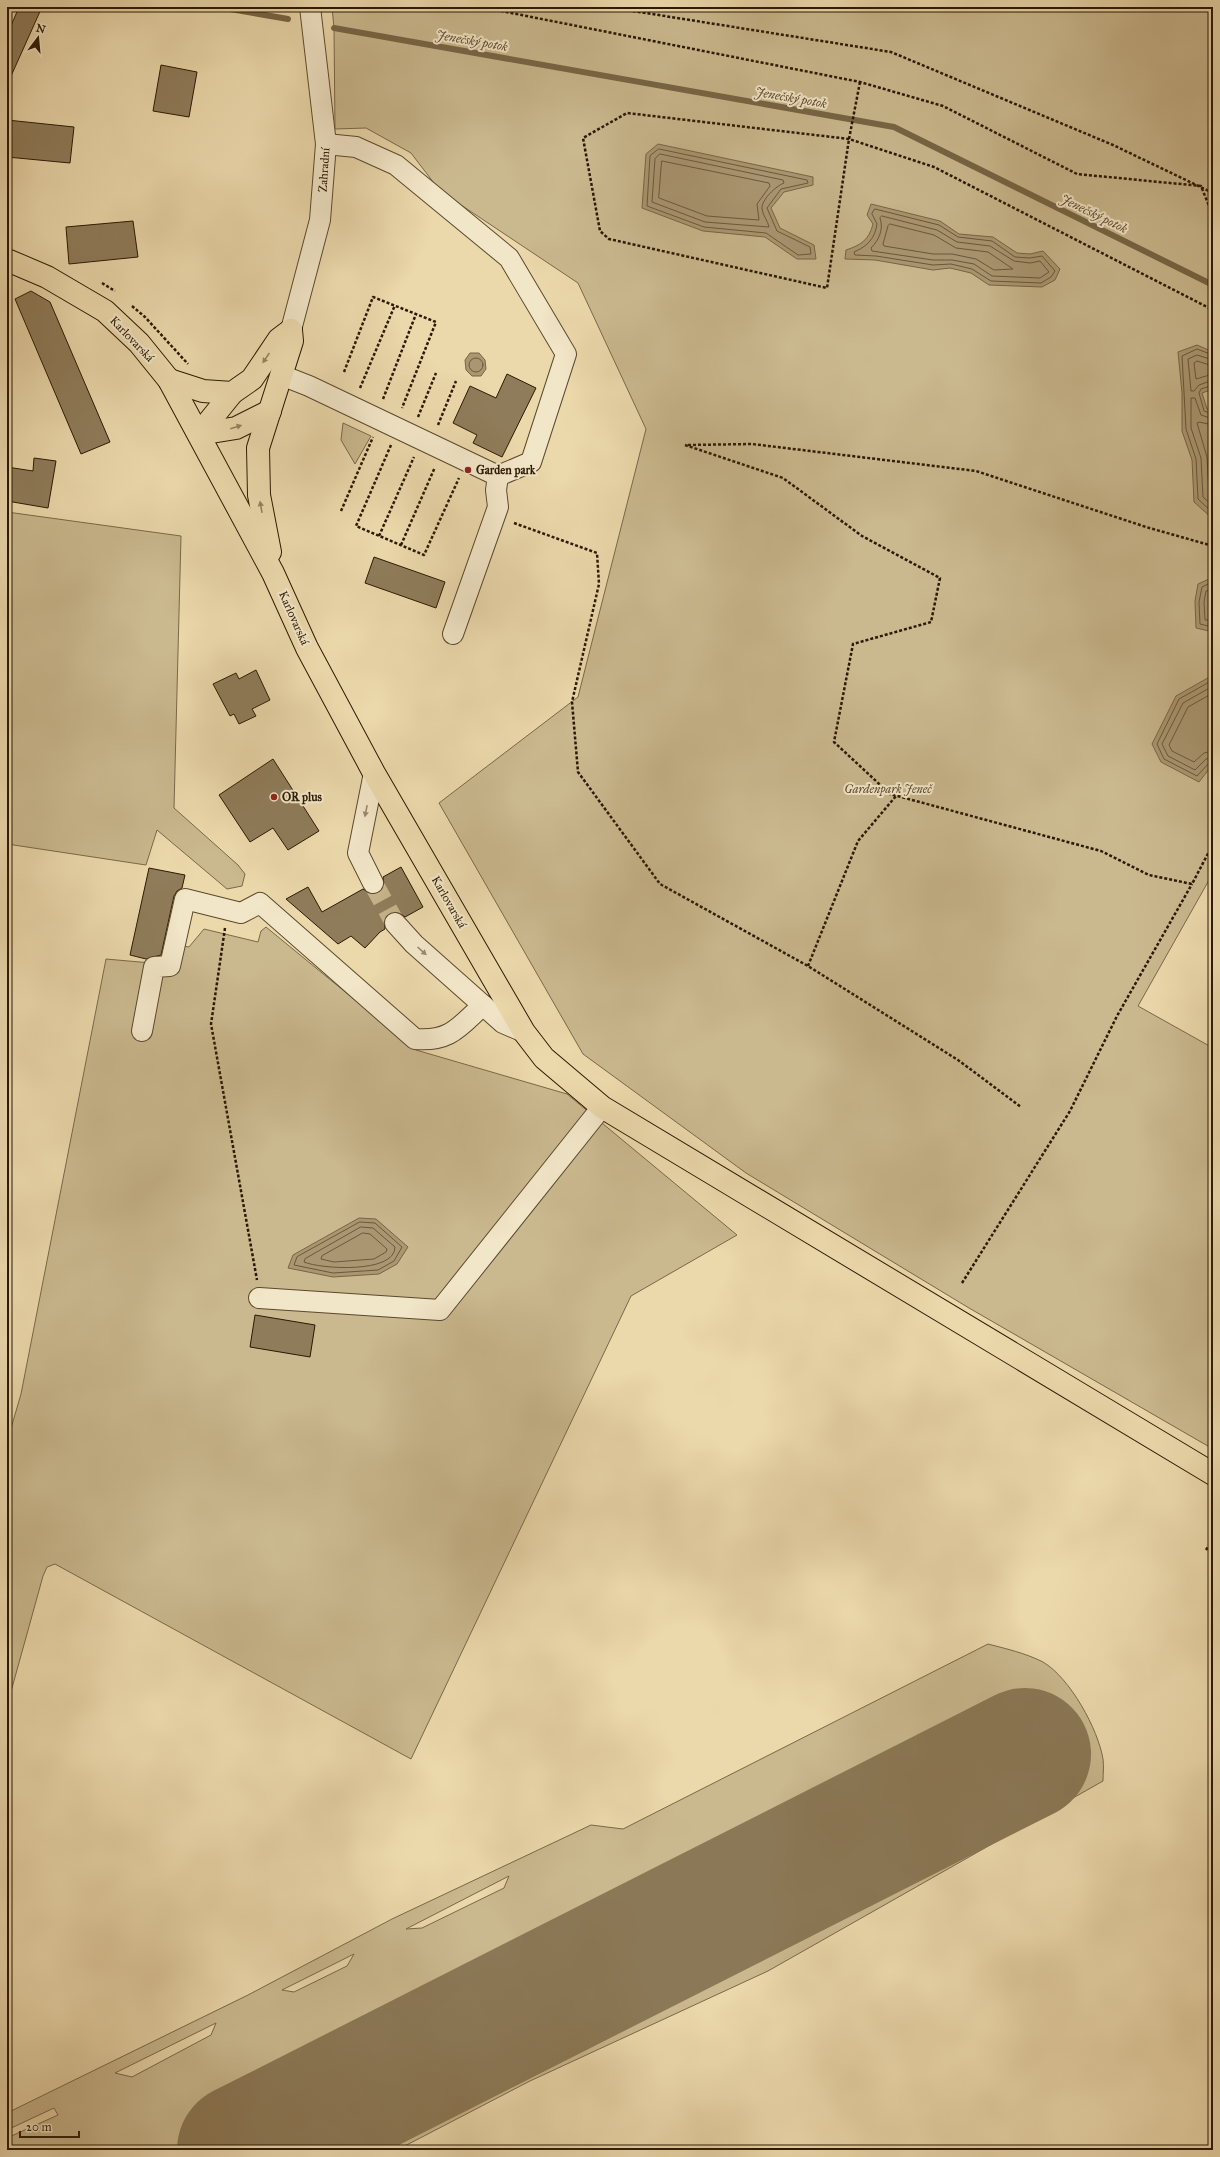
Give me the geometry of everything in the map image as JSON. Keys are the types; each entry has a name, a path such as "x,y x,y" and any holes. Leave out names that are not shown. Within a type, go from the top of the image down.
{"main road":[{"name":"Karlovarská","path":"7,260 47,277 105,312 139,343 169,380 273,573 307,648 374,773 524,1032 544,1058 602,1107 1213,1474"},
{"path":"273,573 259,494 258,448 292,341 291,330"},
{"path":"199,434 232,393 252,379 279,339 291,330"},
{"path":"169,380 203,391 232,393"},
{"path":"199,434 236,428 270,411"}],"street":[{"name":"Zahradní","path":"291,330 320,220 326,144 310,7"},
{"path":"281,375 352,406 498,476 531,462 566,354 510,258 396,166 356,148 326,144"},
{"path":"453,634 498,506 496,490 498,476"},
{"path":"373,883 358,853 374,773"},
{"path":"142,1031 154,967 170,966 185,899 241,913 260,903 415,1039 431,1040 453,1034 484,1005"},
{"path":"395,923 414,944 503,1023 524,1032"},
{"path":"267,1298 440,1310 602,1107"}],"path":[{"path":"481,7 860,82 943,106 1077,174 1200,186"},
{"path":"608,7 891,52 1113,145 1213,193"},
{"path":"860,82 849,139 827,288 609,239 600,232 583,138 627,113 849,139 934,167 1213,310"},
{"path":"1200,186 1213,216"},
{"path":"344,372 373,297 436,322 379,536"},
{"path":"352,406 395,306"},
{"path":"401,545 406,433 416,314"},
{"path":"436,373 406,433 356,526 424,555 466,461"},
{"path":"341,511 406,433 456,381"},
{"path":"1192,884 1149,875 1101,851 890,794 834,742 851,652 853,644 931,622 940,578 862,536 783,478 685,445 752,444 976,471 1146,527 1213,546"},
{"path":"495,516 597,553 599,584 572,702 578,772 660,884 808,966 958,1060 1021,1107"},
{"path":"808,966 858,841 896,796"},
{"path":"962,1283 1070,1112 1117,1016 1213,844"},
{"path":"228,910 211,1024 257,1280 267,1298"},
{"path":"1206,1550 1213,1539"}],"green space":[{"name":"Gardenpark Jeneč","path":"332,7 1213,7 1213,873 1138,1006 1213,1048 1213,1449 969,1308 746,1173 583,1054 439,803 578,697 646,429 578,283 440,191 411,153 366,128 335,129 334,28"},
{"path":"343,423 371,436 355,464 341,440"},
{"path":"7,512 181,536 174,808 238,865 245,874 242,886 227,889 157,830 146,865 7,844"},
{"path":"266,927 416,1050 567,1094 737,1235 631,1296 411,1759 55,1564 47,1567 43,1576 7,1706 7,1442 21,1394 106,959 151,963 164,969 178,945 189,947 204,929 258,942 261,931"},
{"path":"988,1644 1029,1656 1043,1662 1063,1680 1073,1692 1089,1719 1103,1759 1103,1781 768,1971 530,2081 397,2150 7,2150 7,2138 58,2115 54,2108 7,2130 7,2113 248,1995 392,1919 591,1825 623,1829","holes":["509,1876 504,1888 422,1928 406,1929","354,1954 347,1966 294,1992 282,1990","216,2023 211,2035 132,2077 115,2073"]}],"water":[{"path":"658,144 813,177 813,185 784,192 771,208 780,228 814,245 816,259 797,259 765,237 703,231 642,208 646,154"},
{"path":"871,204 940,221 959,234 993,237 1017,253 1030,254 1043,251 1060,269 1055,280 1042,287 989,285 971,273 950,268 933,270 875,260 845,259 846,250 864,241 871,230 873,224 867,215"},
{"path":"1197,345 1213,352 1213,389 1202,393 1207,409 1213,410 1213,519 1194,502 1192,460 1182,431 1182,393 1178,352"},
{"path":"470,353 479,353 485,360 486,369 481,376 472,376 466,370 465,360"},
{"path":"1209,579 1213,582 1213,628 1209,631 1196,628 1195,601 1198,584"},
{"path":"1213,675 1213,764 1199,782 1161,762 1152,744 1176,696"},
{"path":"359,1218 376,1219 408,1247 397,1264 379,1274 333,1277 288,1268 293,1255"}],"building":[{"path":"19,7 42,7 7,85 7,35"},
{"path":"161,65 197,72 189,117 153,111"},
{"path":"7,120 74,127 70,163 7,157"},
{"path":"133,221 138,257 69,264 66,227"},
{"path":"31,291 50,302 110,442 81,454 15,299"},
{"path":"507,374 536,388 502,457 473,443 477,435 453,423 470,386 496,398"},
{"path":"34,458 56,461 48,508 7,501 7,467 33,471"},
{"path":"374,557 445,582 436,608 365,583"},
{"path":"256,670 270,700 252,709 256,716 239,724 234,714 230,716 213,684 236,673 239,679"},
{"path":"273,759 319,831 288,850 273,828 250,842 219,795"},
{"path":"401,867 423,907 405,917 398,912 388,914 384,920 385,929 380,932 365,948 351,936 338,944 286,899 308,887 322,912 363,889 372,894 378,893 384,884 383,877"},
{"path":"149,868 185,875 182,888 177,891 174,896 161,955 146,959 130,955"},
{"path":"255,1315 315,1325 310,1357 250,1347"}],"waterway":[{"name":"Jenečský potok","path":"219,7 288,19"},
{"name":"Jenečský potok","path":"334,28 894,127 1213,285"}],"runway":[{"path":"243,2150 1025,1754"}],"tunnel":[{"path":"373,883 395,923"}],"place":[{"name":"Garden park","path":"468,470"},
{"name":"OR plus","path":"274,797"}]}
